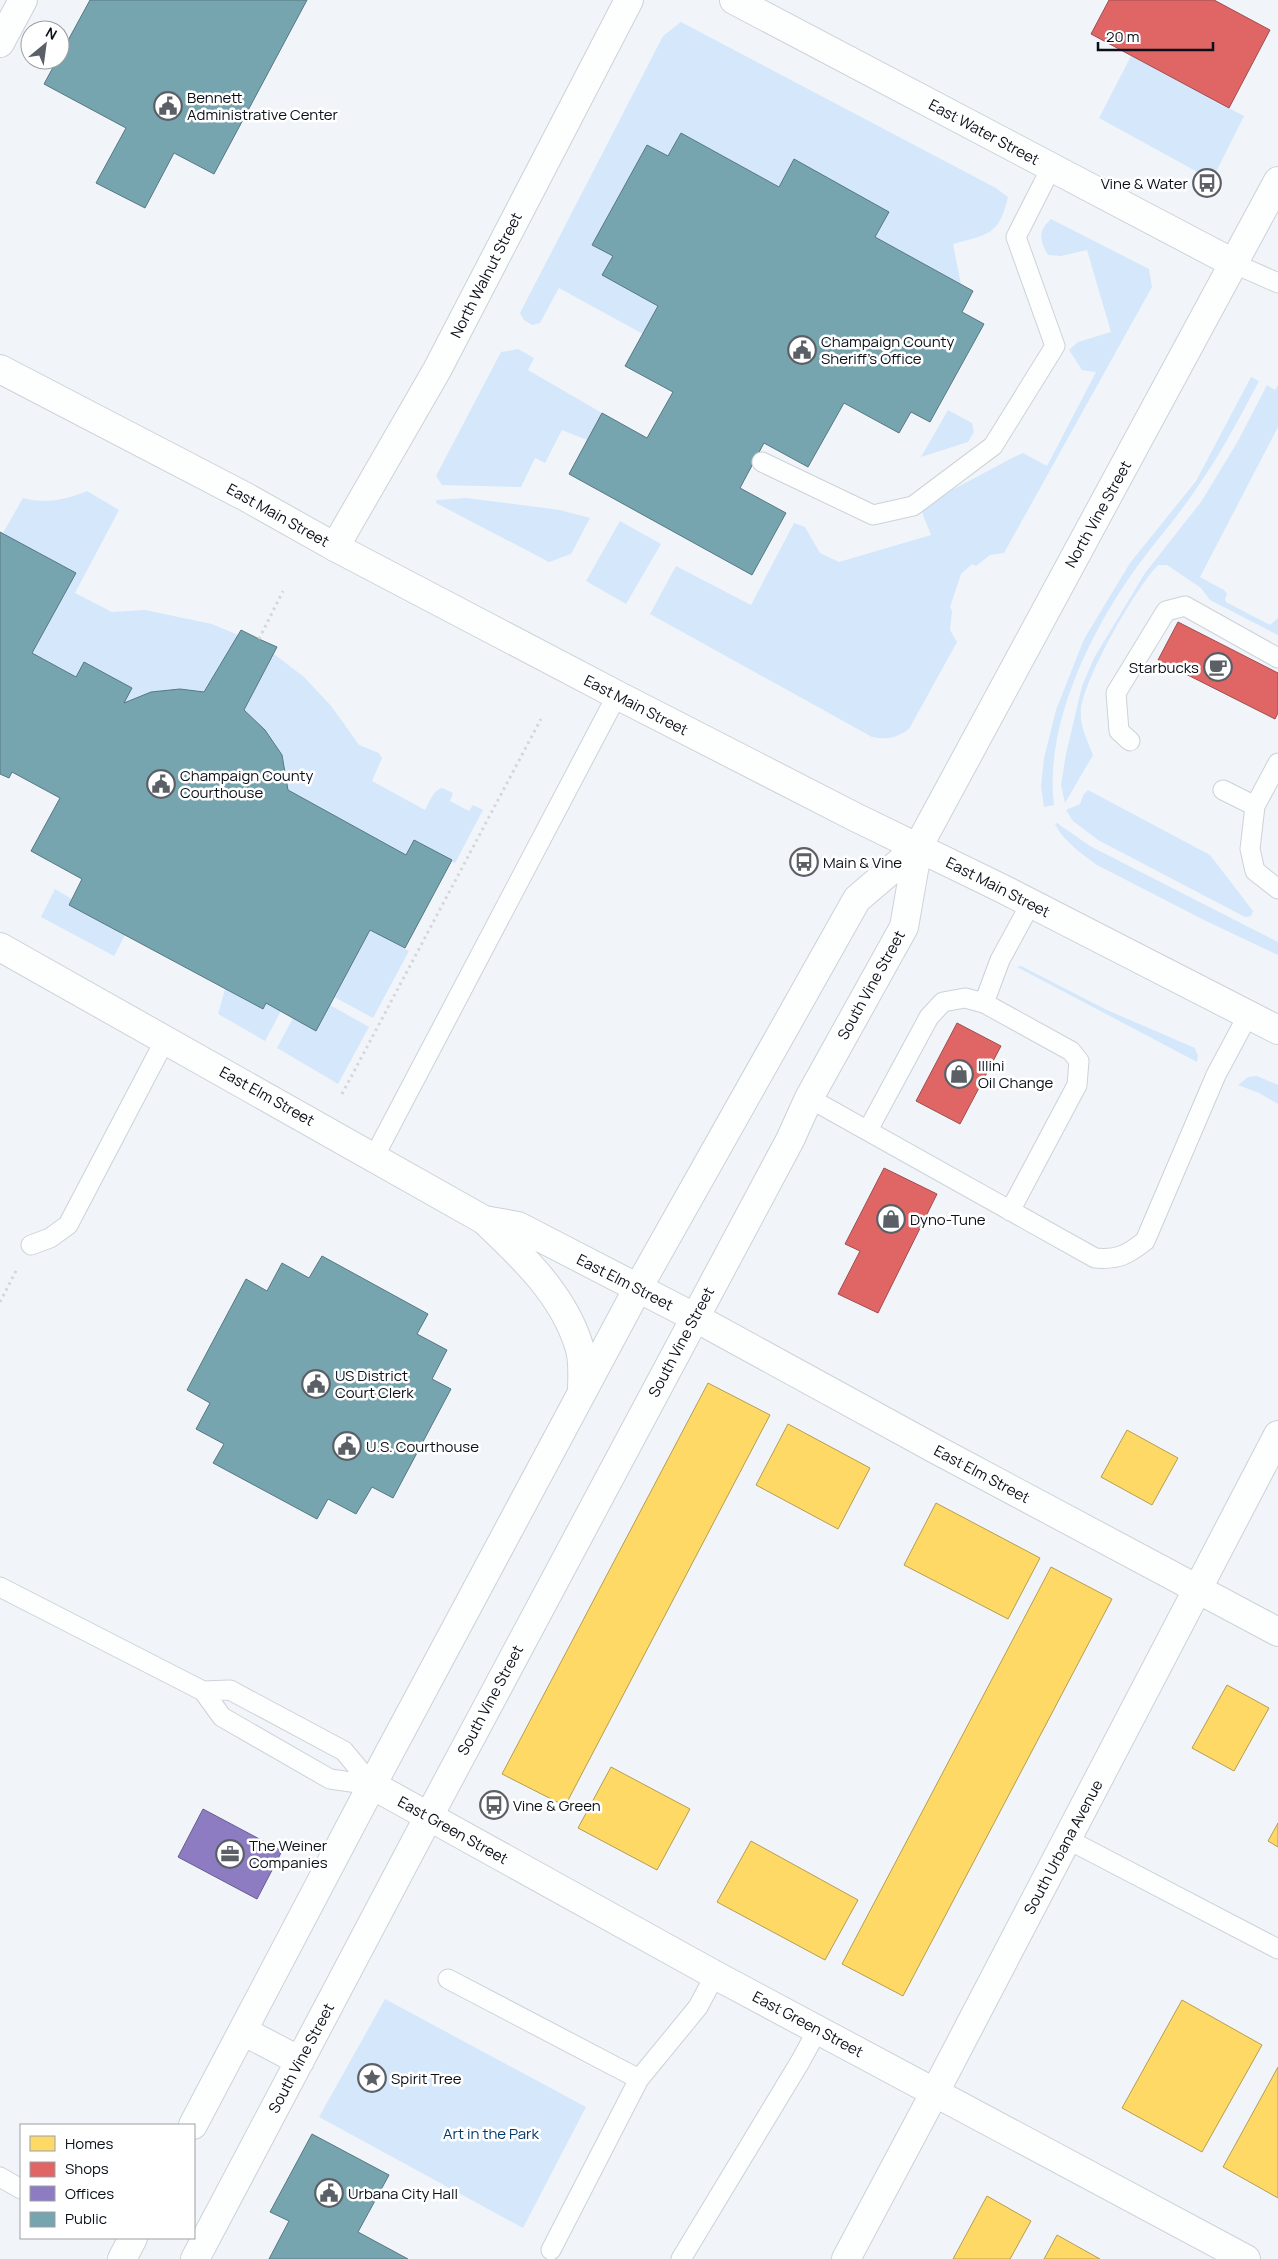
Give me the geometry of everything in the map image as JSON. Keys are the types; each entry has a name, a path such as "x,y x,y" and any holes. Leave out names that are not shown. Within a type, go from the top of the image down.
{"main road":[{"path":"0,44 23,0"},
{"name":"North Walnut Street","path":"335,547 437,370 629,0"},
{"name":"East Water Street","path":"734,0 1235,264"},
{"name":"North Vine Street","path":"918,847 1235,264 1278,181"},
{"name":"East Main Street","path":"0,369 246,496 335,547 617,695 855,817 1031,903 1278,1030"},
{"path":"194,2124 372,1785 638,1288 856,900 918,847"},
{"name":"South Vine Street","path":"195,2259 790,1140 809,1098 904,927 918,847"},
{"name":"East Elm Street","path":"0,947 374,1156 484,1220 518,1226 638,1288 1278,1632"},
{"path":"484,1220 536,1271 556,1298 579,1347 583,1369 582,1394"},
{"name":"South Urbana Avenue","path":"846,2259 1278,1435"},
{"name":"East Green Street","path":"372,1785 715,1976 818,2029 1246,2259"},
{"path":"243,2031 300,2061"},
{"path":"122,2259 132,2239"}],"lane":[{"path":"762,462 873,515 912,506 993,446 1055,346 1016,237 1051,168"},
{"path":"1235,264 1278,283"},
{"path":"1124,736 1116,693 1166,611 1185,606 1278,658"},
{"path":"374,1156 617,695"},
{"path":"1278,763 1255,806 1250,849 1255,871 1278,888"},
{"path":"1222,790 1255,806"},
{"path":"984,1003 1000,960 1031,903"},
{"path":"868,1130 929,1017 943,1002 965,998 984,1003 1071,1050 1079,1061 1077,1085 1010,1211"},
{"path":"809,1098 1095,1258 1112,1260 1130,1253 1145,1240 1216,1075 1248,1015"},
{"path":"31,1245 50,1238 68,1225 165,1040"},
{"path":"0,1587 203,1691 222,1717 330,1779 372,1785"},
{"path":"203,1691 230,1690 344,1751 372,1785"},
{"path":"1067,1839 1278,1950"},
{"path":"551,2250 639,2079 698,2007 715,1976"},
{"path":"448,1979 639,2079"},
{"path":"681,2259 818,2029"},
{"path":"0,2177 20,2188"}],"path":[{"path":"260,639 283,591"},
{"path":"342,1094 541,719"},
{"path":"0,1302 31,1245"}],"green space":[{"path":"681,22 996,188 1008,197 1001,219 996,226 983,235 953,244 961,284 875,237 888,212 794,160 779,187 681,133 668,156 647,145 592,245 613,256 603,275 658,306 643,334 559,288 540,323 532,325 524,320 520,313 663,36"},
{"path":"1131,56 1244,116 1214,176 1204,171 1201,174 1099,118"},
{"path":"1051,219 1149,269 1152,287 1004,553 990,555 976,566 972,564 961,574 950,607 952,611 950,630 957,642 909,729 892,738 872,737 650,614 676,566 751,605 794,523 805,527 820,553 839,562 931,535 923,515 922,506 1012,458 1023,453 1047,466 1096,372 1082,370 1069,350 1078,342 1111,332 1087,250 1061,256 1048,255 1041,236"},
{"path":"518,349 534,358 528,370 602,413 587,440 562,430 545,463 535,458 521,487 442,485 436,476 501,352"},
{"path":"1251,377 1259,381 1220,452 1203,479 1121,589 1089,647 1075,678 1056,742 1053,774 1054,805 1044,807 1041,786 1044,758 1056,710 1084,639 1130,563 1196,481"},
{"path":"1267,385 1275,390 1278,385 1278,427 1200,577 1224,590 1227,594 1226,602 1270,625 1278,618 1278,635 1210,600 1201,588 1167,565 1158,565 1124,613 1091,677 1084,696 1081,721 1093,755 1065,803 1061,785 1066,754 1082,686 1094,658 1145,573 1201,502 1238,441"},
{"path":"948,410 972,423 974,432 968,442 921,457"},
{"path":"87,491 119,510 75,593 112,612 145,610 212,624 238,635 204,692 163,691 124,703 132,688 84,662 76,677 32,653 75,573 3,533 23,498 48,501 71,497"},
{"path":"466,498 560,510 590,518 571,554 549,562 436,503 436,500"},
{"path":"620,521 661,544 626,604 586,581"},
{"path":"274,654 304,677 332,707 359,745 379,753 382,758 372,781 425,810 434,794 442,788 453,793 450,801 469,811 473,805 483,810 455,863 414,840 406,855 288,790 282,755 265,730 244,710"},
{"path":"1088,790 1210,855 1253,911 1251,916 1245,917 1098,840 1073,821 1066,810 1080,804"},
{"path":"1057,823 1090,846 1278,942 1278,955 1206,921 1097,865 1068,842 1058,830 1055,824"},
{"path":"55,889 72,899 69,905 125,935 114,956 41,917"},
{"path":"370,930 409,951 373,1018 334,997"},
{"path":"1021,966 1107,1010 1195,1048 1198,1056 1197,1062 1017,967"},
{"path":"225,989 262,1009 266,1003 281,1011 265,1041 218,1014"},
{"path":"330,1005 369,1027 338,1084 277,1048 293,1018"},
{"path":"1257,1076 1278,1085 1278,1104 1259,1093 1238,1085 1248,1077"},
{"name":"Art in the Park","path":"385,1999 586,2107 523,2228 319,2117"}],"building: Homes":[{"path":"708,1383 770,1415 565,1806 502,1774"},
{"path":"788,1424 870,1468 838,1529 756,1485"},
{"path":"1127,1430 1178,1458 1152,1505 1101,1477"},
{"path":"936,1503 1040,1558 1008,1619 904,1565"},
{"path":"1051,1567 1112,1599 903,1996 842,1964"},
{"path":"1227,1685 1269,1708 1234,1771 1192,1748"},
{"path":"611,1767 690,1809 657,1870 578,1828"},
{"path":"1278,1823 1278,1847 1268,1841"},
{"path":"751,1841 858,1900 825,1960 717,1902"},
{"path":"1182,2000 1262,2045 1202,2152 1122,2108"},
{"path":"1278,2067 1278,2198 1223,2167"},
{"path":"987,2196 1031,2221 1010,2259 953,2259"},
{"path":"1057,2235 1100,2259 1044,2259"}],"building: Shops":[{"path":"1109,0 1214,0 1270,30 1229,108 1091,34"},
{"name":"Starbucks","path":"1178,622 1278,673 1278,713 1275,719 1158,660"},
{"name":"Illini Oil Change","path":"957,1023 1001,1046 960,1124 916,1101"},
{"name":"Dyno-Tune","path":"884,1168 937,1194 878,1313 838,1294 860,1251 845,1244"}],"building: Offices":[{"name":"The Weiner Companies","path":"203,1809 282,1851 257,1899 178,1857"}],"building: Public":[{"name":"Bennett Administrative Center","path":"90,0 307,0 214,174 174,153 145,208 96,183 126,128 44,84 52,70 70,70 70,37"},
{"name":"Champaign County Sheriff's Office","path":"681,133 779,187 794,159 889,212 875,237 973,291 962,312 984,324 930,422 911,412 899,433 844,403 808,467 764,443 740,488 786,513 752,575 569,474 602,413 647,438 673,392 625,366 658,306 602,275 613,256 592,245 647,145 668,156"},
{"name":"Champaign County Courthouse","path":"0,532 76,573 32,653 76,677 84,662 132,688 124,703 151,692 180,689 204,692 241,630 277,647 244,710 265,730 282,755 288,790 406,855 414,840 452,860 405,948 370,930 316,1031 266,1003 263,1009 69,905 82,879 31,851 60,798 12,772 9,778 0,774"},
{"name":"US District Court Clerk","path":"322,1256 428,1314 417,1334 447,1350 432,1379 451,1389 393,1498 372,1487 356,1514 328,1499 317,1519 213,1463 224,1444 196,1429 210,1403 187,1390 246,1279 267,1291 282,1263 309,1278"},
{"name":"Urbana City Hall","path":"312,2134 389,2175 358,2232 408,2259 269,2259 289,2221 270,2212"}],"place":[{"name":"Bennett Administrative Center","path":"168,106"},
{"name":"Vine & Water","path":"1207,183"},
{"name":"Champaign County Sheriff's Office","path":"802,350"},
{"name":"Starbucks","path":"1218,667"},
{"name":"Champaign County Courthouse","path":"161,784"},
{"name":"Main & Vine","path":"804,862"},
{"name":"Illini Oil Change","path":"959,1074"},
{"name":"Dyno-Tune","path":"891,1219"},
{"name":"US District Court Clerk","path":"316,1384"},
{"name":"U.S. Courthouse","path":"347,1446"},
{"name":"Vine & Green","path":"494,1805"},
{"name":"The Weiner Companies","path":"230,1854"},
{"name":"Spirit Tree","path":"372,2078"},
{"name":"Urbana City Hall","path":"329,2193"}]}
